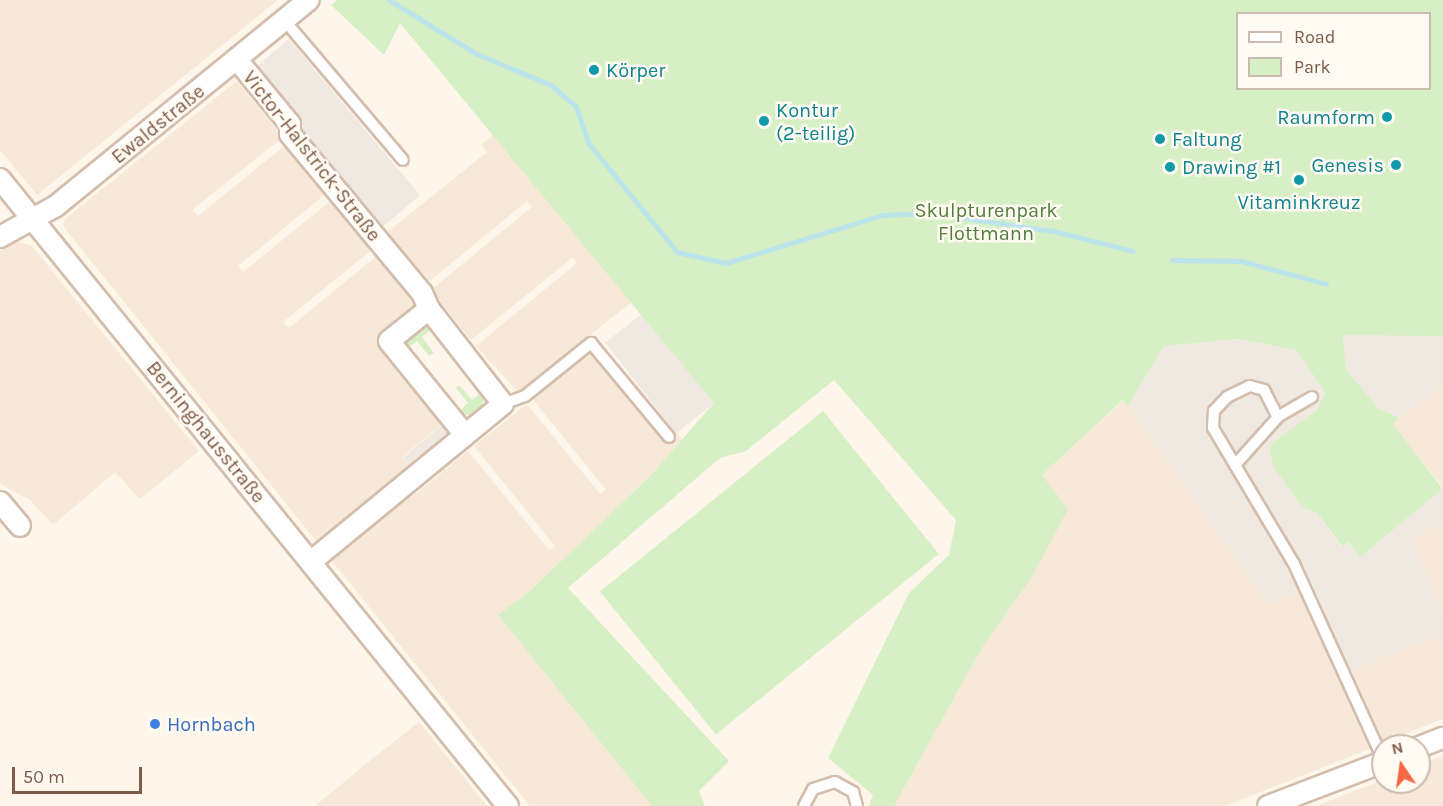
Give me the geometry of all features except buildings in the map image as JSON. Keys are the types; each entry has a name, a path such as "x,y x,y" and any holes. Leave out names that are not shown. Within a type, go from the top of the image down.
{"street":[{"name":"Ewaldstraße","path":"0,237 56,206 238,61 309,0"},
{"name":"Victor-Halstrick-Straße","path":"238,61 290,124 290,134 422,293 429,309 503,404"},
{"name":"Berninghausstraße","path":"0,179 312,561 508,806"},
{"path":"429,309 390,341 465,435"},
{"path":"312,561 503,404"},
{"path":"0,502 20,526"},
{"path":"1268,806 1371,765"}],"lane":[{"path":"285,21 403,160"},
{"path":"503,404 525,396 591,343 669,437"},
{"path":"1278,417 1264,390 1250,386 1227,397 1214,411 1213,428 1294,564 1371,734"},
{"path":"1235,465 1278,417 1312,397"},
{"path":"804,806 813,789 835,782 853,792 857,806"}],"shaded area":[{"path":"0,0 278,0 37,195 0,150"},
{"path":"289,39 420,195 383,226 252,70"},
{"path":"237,81 283,137 192,210 198,216 288,143 328,192 238,266 243,272 333,199 374,248 283,322 289,328 379,254 419,304 378,338 452,429 453,438 441,425 402,457 414,472 403,481 390,481 316,541 63,226 65,219"},
{"path":"494,134 633,301 518,392 476,346 577,263 573,257 471,340 431,290 532,207 527,201 426,284 385,234 487,152 481,145"},
{"path":"15,241 32,246 199,451 140,499 115,472 53,525 30,500 0,484 0,251"},
{"path":"643,313 714,404 676,433 605,343"},
{"path":"1400,333 1443,336 1443,385 1399,418 1378,408 1346,369 1343,334"},
{"path":"1238,339 1296,350 1325,392 1317,410 1269,445 1302,507 1317,513 1341,546 1348,542 1360,557 1443,489 1443,523 1413,541 1443,612 1443,646 1438,635 1352,671 1380,734 1371,734 1371,746 1299,592 1268,605 1128,406 1164,346"},
{"path":"589,352 665,442 677,432 682,439 649,477 532,589 498,615 652,806 530,806 328,556 399,499 412,497 468,451 549,550 555,546 474,446 527,404 600,494 606,490 531,397"},
{"path":"1443,385 1443,487 1392,424"},
{"path":"1124,400 1268,604 1299,591 1371,748 1225,806 894,806 982,648 1032,577 1042,475"},
{"path":"442,425 453,438 414,471 403,458"},
{"path":"1443,523 1443,612 1412,541"},
{"path":"1438,635 1443,646 1443,719 1405,734 1380,734 1352,671"},
{"path":"419,722 487,806 315,806 372,759"},
{"path":"1443,756 1443,806 1316,806 1371,785 1371,794 1431,794 1431,760"}],"green space":[{"name":"Skulpturenpark Flottmann","path":"337,0 1443,0 1443,336 1343,335 1346,369 1378,408 1399,418 1393,424 1443,489 1360,557 1348,542 1342,546 1317,513 1302,507 1273,466 1269,445 1317,410 1325,392 1296,350 1238,339 1164,346 1128,406 1123,400 1042,475 1068,509 1032,577 982,648 894,806 869,806 873,795 828,758 909,593 949,555 956,520 834,380 746,451 720,458 568,588 729,761 699,791 705,806 652,806 498,615 532,589 649,477 714,403 400,23 384,55 331,5"},
{"path":"422,324 432,329 422,337 434,353 429,356 417,341 407,349 405,344"},
{"path":"459,385 472,400 482,392 484,395 482,407 472,416 458,412 468,403 456,388"},
{"path":"823,411 939,554 716,735 600,592"}],"waterway":[{"path":"389,0 477,54 551,85 576,107 589,144 677,252 726,263 882,215 931,213 1053,231 1133,251"},
{"path":"1172,260 1241,261 1326,284"}],"place":[{"name":"Körper","path":"594,70"},
{"name":"Raumform","path":"1387,117"},
{"name":"Kontur (2-teilig)","path":"764,121"},
{"name":"Faltung","path":"1160,139"},
{"name":"Genesis","path":"1396,165"},
{"name":"Drawing #1","path":"1170,167"},
{"name":"Vitaminkreuz","path":"1299,180"},
{"name":"Hornbach","path":"155,724"}]}
